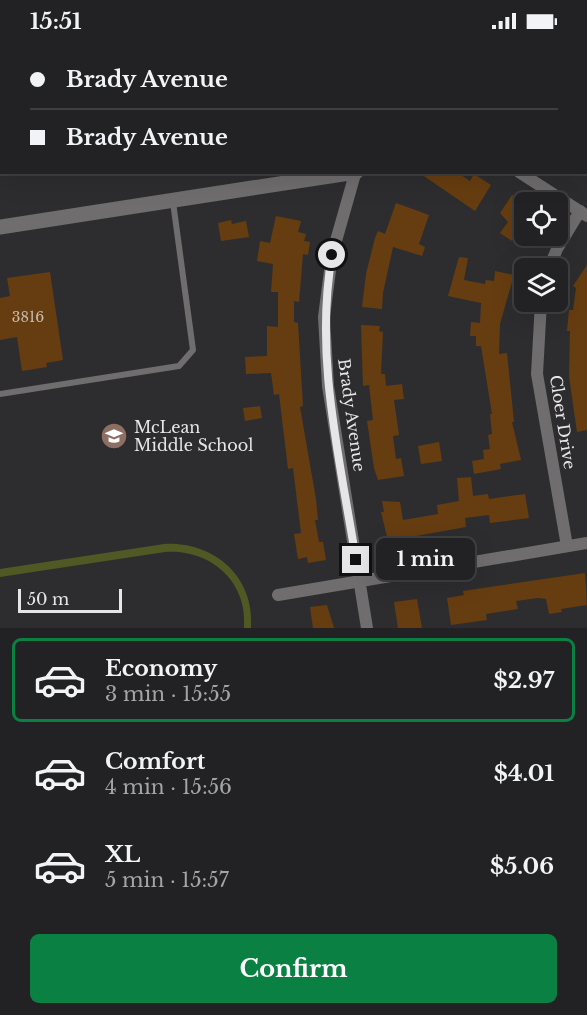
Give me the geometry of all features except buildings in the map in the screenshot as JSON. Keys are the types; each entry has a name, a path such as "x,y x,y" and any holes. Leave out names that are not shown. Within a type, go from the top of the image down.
{"street":[{"path":"0,227 349,174"},
{"name":"Brady Avenue","path":"356,174 332,255 324,317 328,386 367,628"},
{"path":"522,174 583,214 557,249 553,258"},
{"name":"Cloer Drive","path":"540,312 537,374 567,546"},
{"path":"278,595 587,543"}],"lane":[{"path":"0,394 179,366 193,350 173,201"}],"green space":[{"path":"164,544 199,549 227,565 238,578 246,593 251,628 244,628 244,611 240,596 223,571 211,562 181,552 165,552 0,577 0,569"}],"place":[{"name":"McLean Middle School","path":"114,436"}],"route":[{"path":"332,255 324,317 328,386 356,560"}]}
